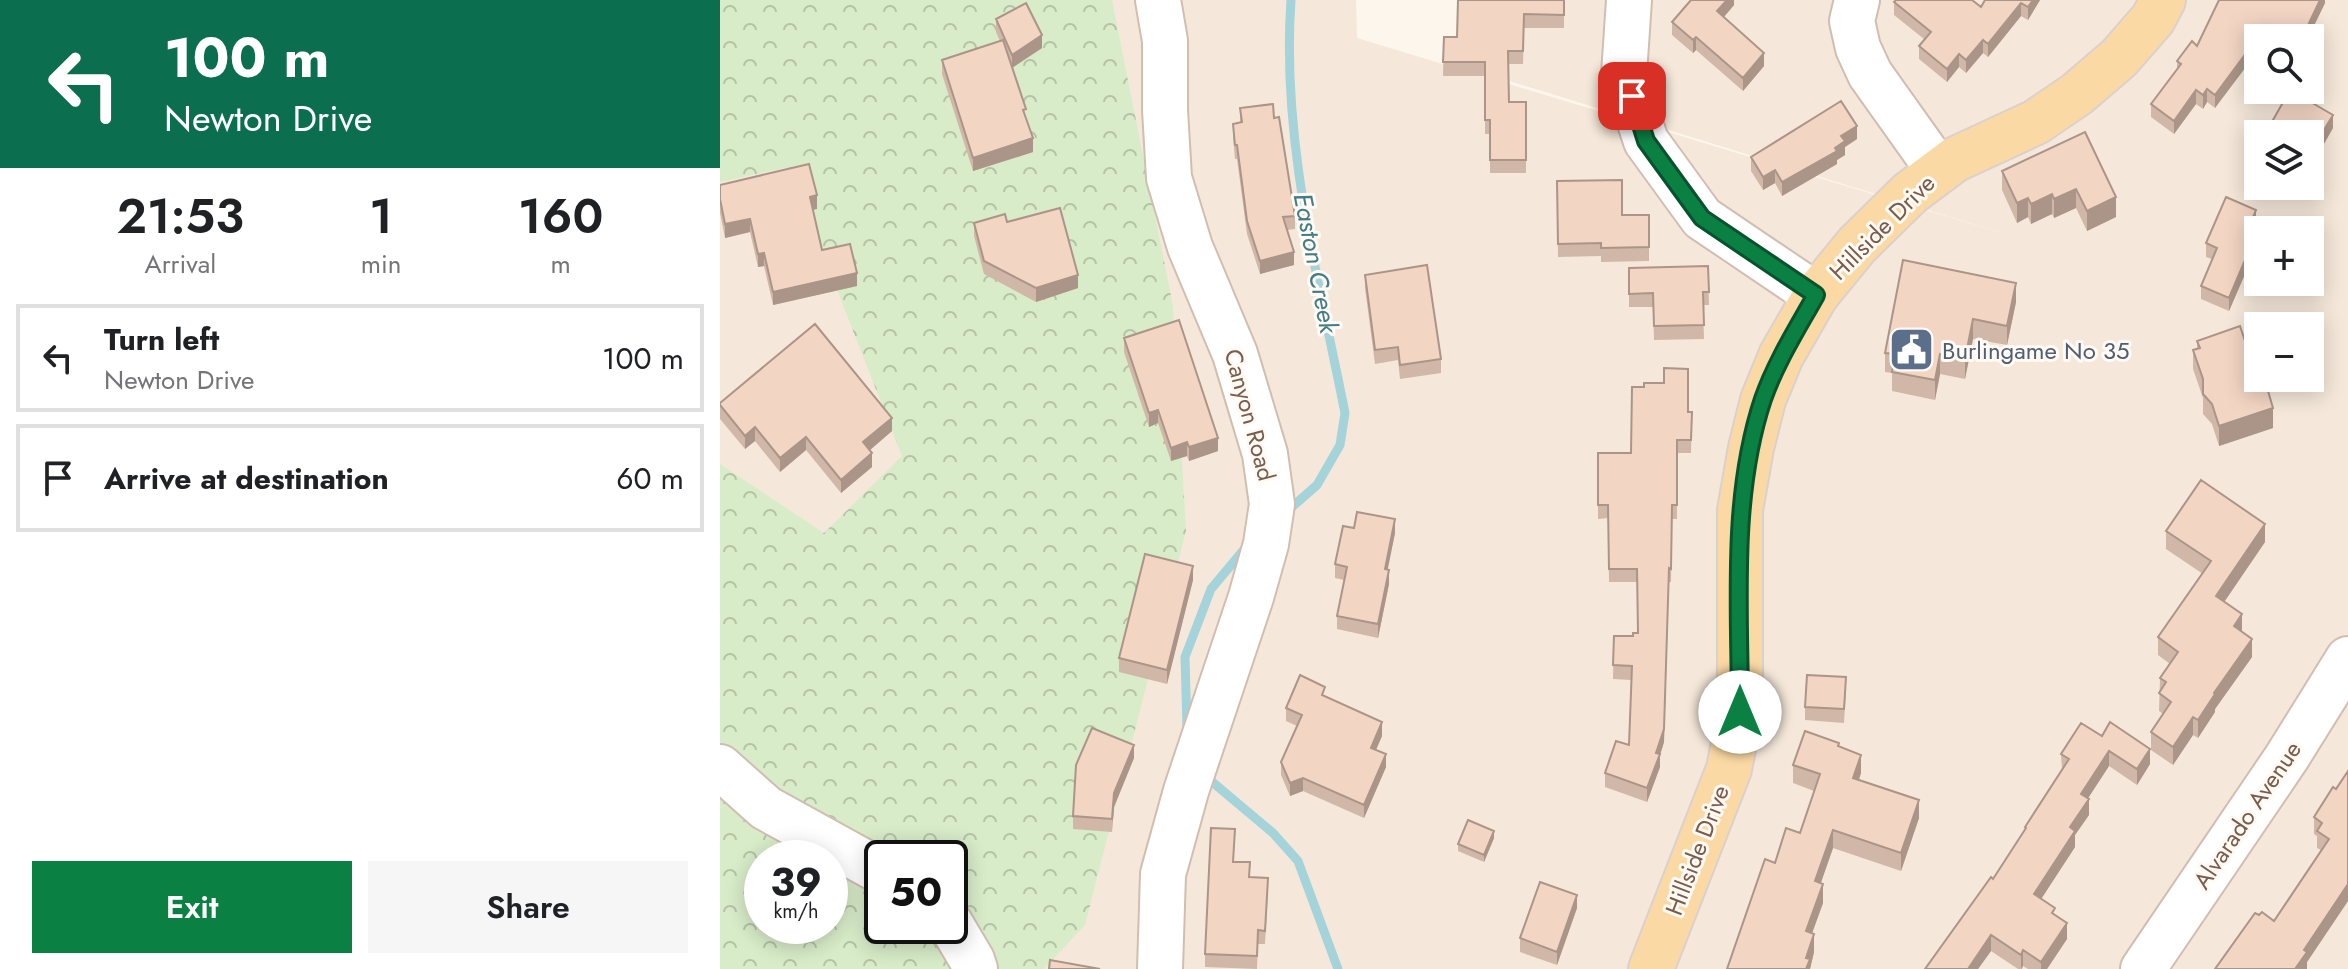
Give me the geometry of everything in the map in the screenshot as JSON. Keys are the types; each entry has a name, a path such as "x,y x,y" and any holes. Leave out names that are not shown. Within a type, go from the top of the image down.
{"main road":[{"name":"Hillside Drive","path":"1651,969 1729,769 1740,712 1740,510 1763,400 1781,356 1816,295 1857,245 1910,193 1954,160 2036,122 2077,94 2119,58 2153,19 2163,0"}],"street":[{"name":"Canyon Road","path":"1158,0 1165,41 1169,178 1190,247 1235,354 1265,454 1272,504 1266,544 1255,584 1186,791 1163,874 1160,969"},
{"path":"1629,0 1624,74 1646,141 1702,218 1816,295"},
{"path":"1857,0 1852,21 1858,48 1870,74 1939,171"},
{"name":"Alvarado Avenue","path":"2143,969 2287,757 2348,659"},
{"path":"720,767 766,808 864,862"},
{"path":"962,944 975,969"}],"shaded area":[{"path":"720,0 1356,0 1357,38 2018,238 1451,63 1464,0 2348,0 2348,969 720,969"}],"green space":[{"path":"720,0 1112,0 1173,306 1186,531 1085,925 1044,969 720,969 720,464 824,533 902,456 789,167 720,182"}],"building":[{"path":"1458,0 1564,0 1564,15 1524,14 1523,51 1508,51 1509,102 1526,102 1526,160 1490,160 1490,120 1485,120 1485,62 1443,62 1444,37 1457,37"},
{"path":"1691,0 1727,0 1717,11 1764,53 1743,78 1696,37 1693,40 1672,22"},
{"path":"1972,0 1981,7 1985,0 2033,0 2028,7 2021,3 1988,44 1983,40 1966,60 1959,54 1947,69 1919,46 1931,32 1894,2"},
{"path":"2219,0 2320,0 2309,24 2244,24 2244,56 2215,95 2207,89 2203,95 2196,90 2174,121 2151,104 2181,64 2177,61 2192,41 2197,46"},
{"path":"1026,3 1042,35 1012,55 996,19"},
{"path":"1003,40 1033,138 973,158 942,60"},
{"path":"1841,101 1857,126 1841,136 1845,141 1835,148 1837,151 1782,182 1775,170 1763,177 1751,157"},
{"path":"1273,104 1274,118 1279,117 1295,216 1283,217 1294,252 1260,261 1247,221 1233,124 1242,122 1240,108"},
{"path":"2282,104 2314,104 2333,115 2324,130 2324,120 2273,120"},
{"path":"2085,132 2116,197 2087,211 2076,189 2054,199 2052,194 2031,204 2028,198 2017,203 2002,171"},
{"path":"809,164 817,195 810,197 822,250 850,244 857,273 773,292 764,253 758,254 750,219 725,224 720,185"},
{"path":"1622,180 1622,215 1649,215 1649,247 1601,248 1601,243 1558,244 1557,181"},
{"path":"2226,197 2256,210 2254,216 2244,216 2244,262 2229,298 2201,286 2217,248 2206,243"},
{"path":"1060,208 1078,275 1036,288 984,261 974,223 1005,214 1007,222"},
{"path":"1903,260 2016,283 2007,326 1973,319 1965,359 1940,354 1935,380 1892,372 1895,354 1885,353"},
{"path":"1427,265 1441,359 1400,365 1398,347 1375,350 1365,275"},
{"path":"1708,266 1709,292 1703,292 1704,325 1654,326 1653,293 1629,294 1629,268"},
{"path":"1179,320 1218,438 1189,447 1187,442 1171,448 1158,410 1149,413 1124,338"},
{"path":"815,324 892,418 863,442 872,453 841,480 806,437 780,458 755,427 745,436 720,405"},
{"path":"2240,326 2244,338 2244,392 2268,392 2273,408 2219,426 2212,404 2203,394 2203,379 2193,350 2200,348 2197,341"},
{"path":"1664,368 1688,369 1691,440 1677,440 1677,505 1672,505 1664,729 1656,753 1660,754 1647,788 1605,773 1616,741 1629,745 1632,666 1613,665 1614,636 1638,633 1637,569 1609,569 1608,505 1598,505 1598,453 1631,453 1632,387 1644,387 1644,383 1664,383"},
{"path":"2201,480 2265,524 2216,596 2242,614 2234,626 2252,639 2198,720 2193,717 2173,747 2151,732 2171,702 2159,693 2166,682 2160,678 2178,652 2158,637 2211,561 2166,531"},
{"path":"1357,512 1395,519 1378,624 1337,616 1347,567 1335,564 1343,526 1354,528"},
{"path":"1145,554 1193,566 1167,670 1119,658"},
{"path":"1300,675 1325,687 1322,695 1382,722 1371,748 1386,754 1364,805 1303,778 1290,783 1281,762 1302,715 1286,708"},
{"path":"1807,675 1846,677 1844,709 1805,707"},
{"path":"2110,722 2150,749 2137,769 2109,751 2081,794 2089,799 2070,827 2075,831 2034,894 2055,908 2052,913 2067,923 2041,962 2023,950 2021,955 1991,935 1968,969 1925,969 1991,877 1993,879 2026,828 2069,759 2061,754 2081,723 2102,736"},
{"path":"1092,728 1134,745 1114,793 1112,819 1073,816 1076,765"},
{"path":"1805,731 1861,755 1853,778 1919,800 1901,853 1833,830 1815,881 1823,884 1806,931 1814,934 1806,958 1810,959 1806,969 1727,969 1765,859 1775,863 1786,828 1800,833 1820,774 1793,765"},
{"path":"2348,771 2348,884 2304,950 2307,952 2295,969 2215,969 2255,913 2259,915 2262,912 2274,921 2329,839 2317,831 2322,823 2314,817 2333,787 2336,789"},
{"path":"1468,820 1494,831 1484,855 1458,844"},
{"path":"1211,828 1235,829 1233,862 1250,862 1249,877 1268,878 1265,931 1258,930 1257,956 1205,954"},
{"path":"1540,882 1577,895 1557,952 1520,938"},
{"path":"1050,960 1100,969 1049,969"}],"waterway":[{"name":"Easton Creek","path":"1291,0 1289,52 1297,156 1313,259 1345,413 1340,445 1317,485 1292,507"},
{"name":"Easton Creek","path":"1187,729 1185,657 1211,589 1247,546"},
{"name":"Easton Creek","path":"1204,775 1273,833 1298,861 1338,969"}],"place":[{"name":"Burlingame No 35","path":"1911,350"}],"route":[{"path":"1632,96 1646,141 1702,218 1816,295 1781,356 1763,400 1751,448 1740,510 1740,712"}]}
